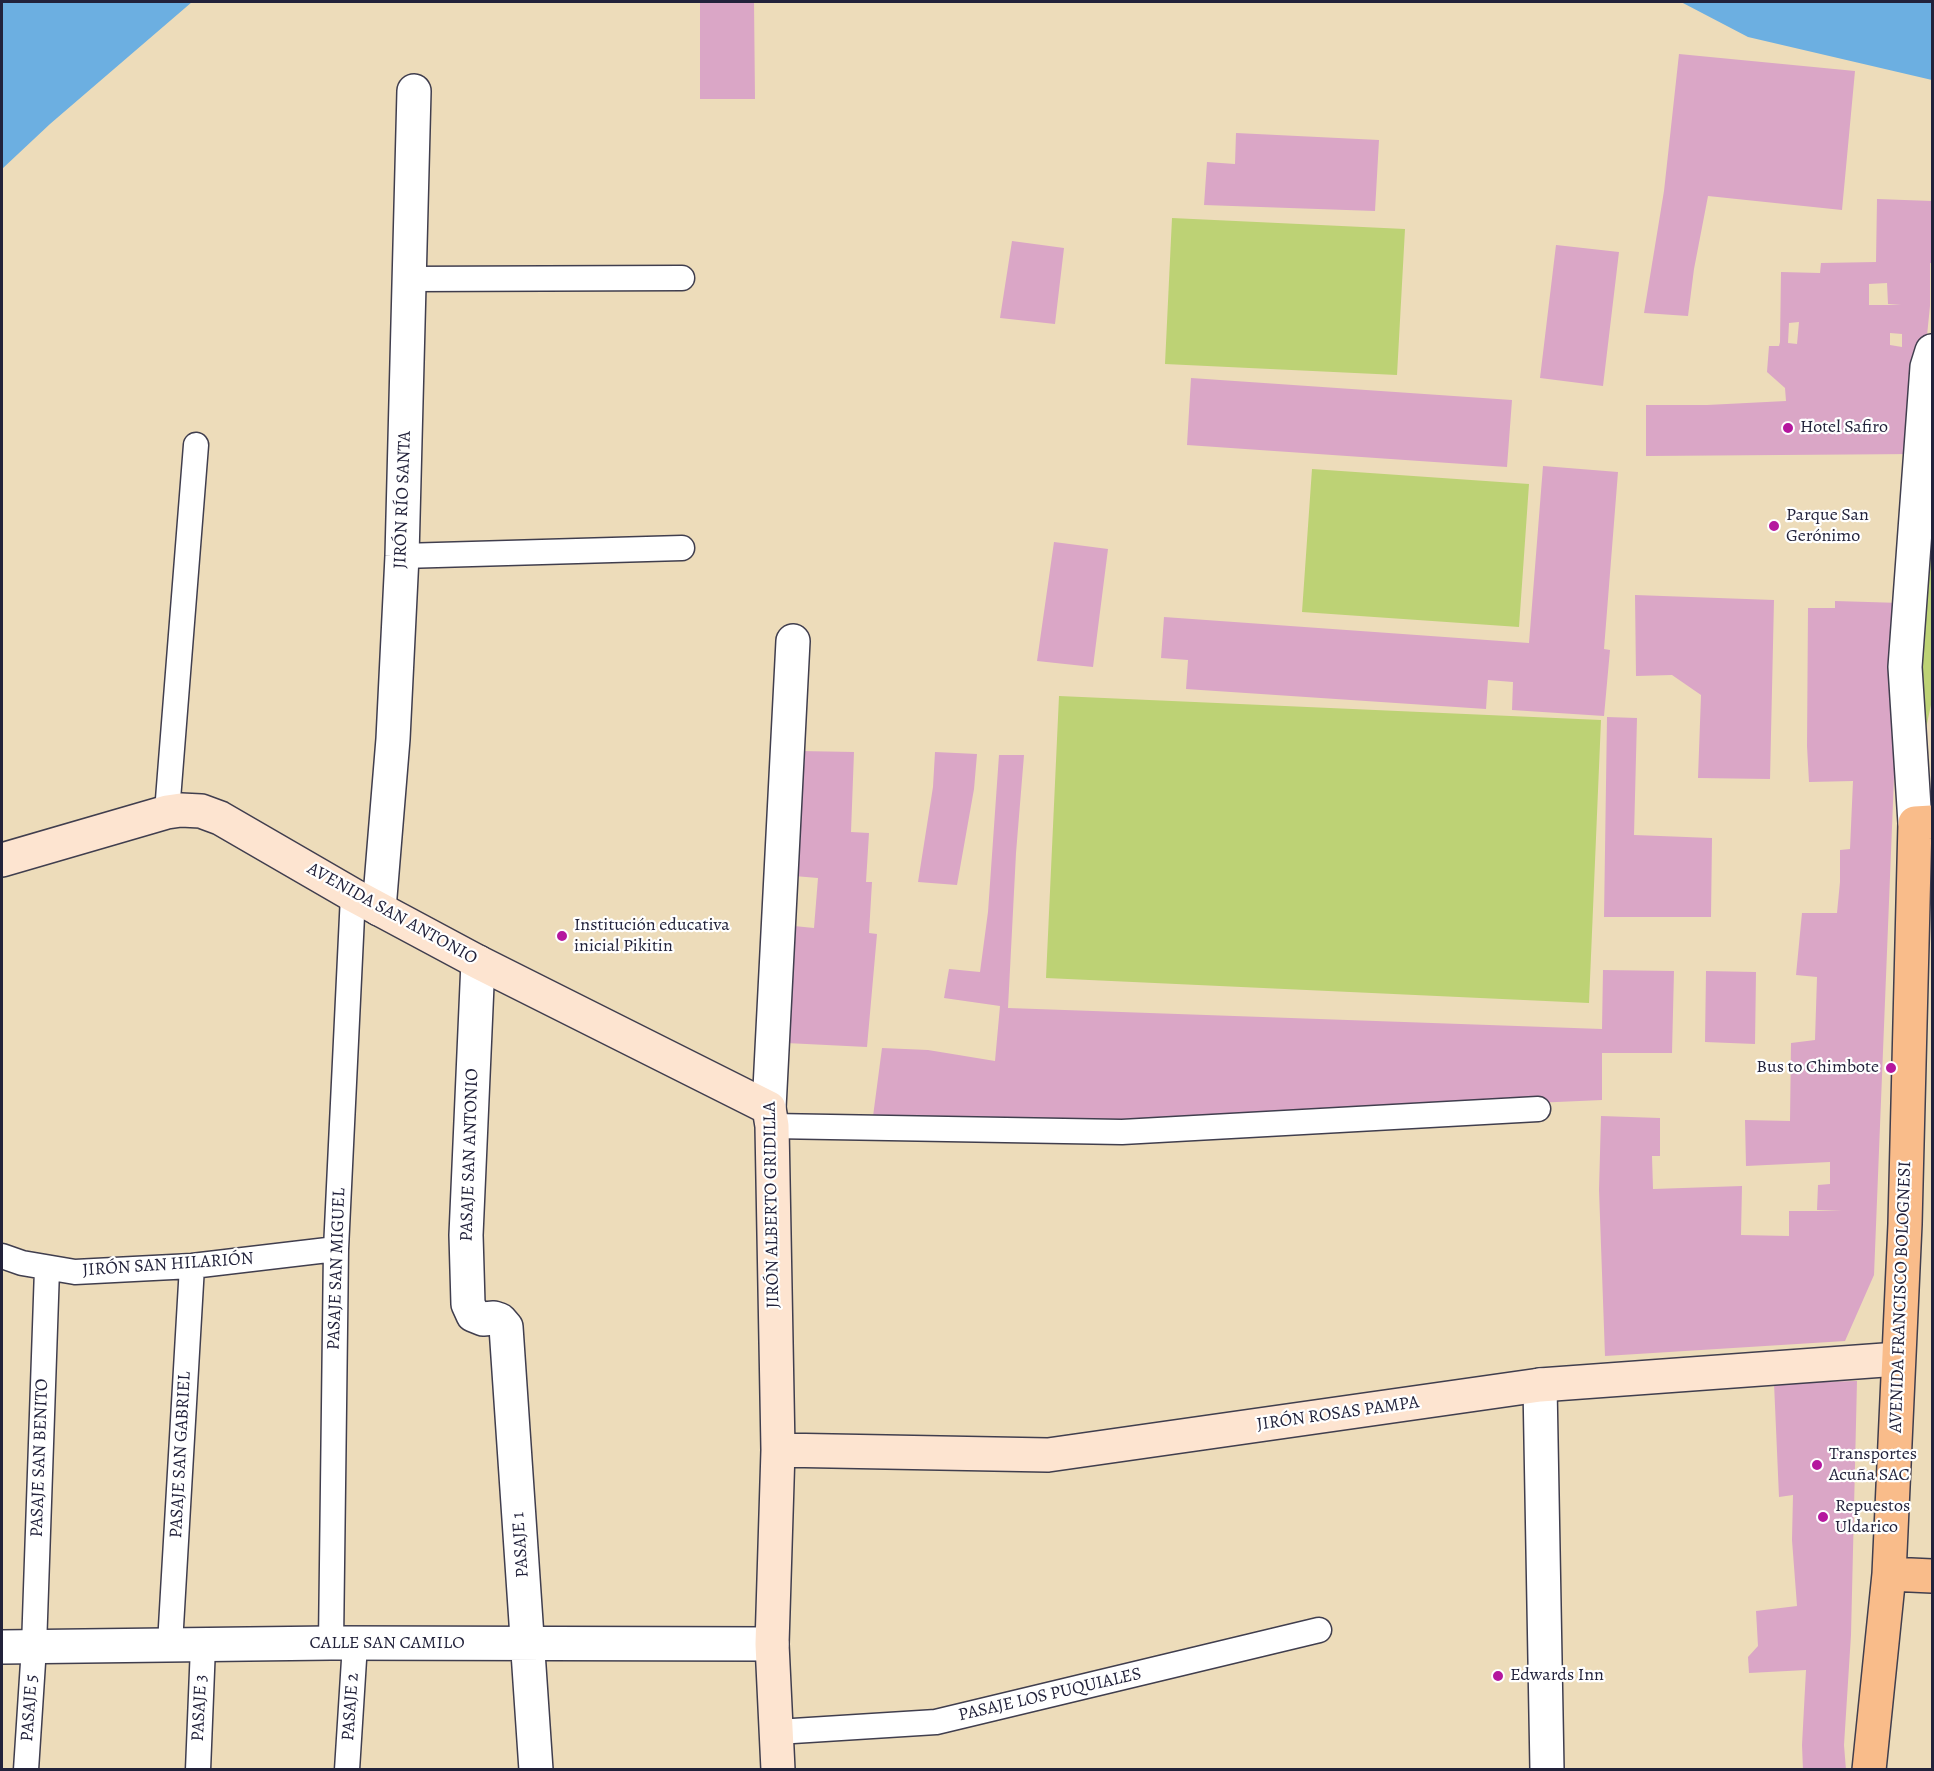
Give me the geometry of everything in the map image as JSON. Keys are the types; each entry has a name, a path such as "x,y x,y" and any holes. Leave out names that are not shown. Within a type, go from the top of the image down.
{"main road":[{"name":"AVENIDA FRANCISCO BOLOGNESI","path":"1869,1770 1889,1574 1898,1359 1919,1225 1924,823"},
{"path":"1889,1574 1932,1576"}],"street":[{"name":"JIRÓN RÍO SANTA","path":"366,902 393,740 402,556 414,91"},
{"name":"AVENIDA FRANCISCO BOLOGNESI","path":"1924,823 1905,667 1927,367 1932,351"},
{"name":"JIRÓN ALBERTO GRIDILLA","path":"778,1770 772,1644 778,1450 770,1117 793,641"},
{"name":"AVENIDA SAN ANTONIO","path":"2,860 167,812 201,811 220,818 366,902 770,1117"},
{"name":"PASAJE SAN ANTONIO","path":"478,962 466,1235 468,1304 469,1310 478,1317 494,1318 504,1322"},
{"name":"PASAJE 1","path":"504,1322 507,1333 536,1770"},
{"name":"JIRÓN ROSAS PAMPA","path":"778,1450 1048,1455 1540,1385 1898,1359"},
{"path":"1540,1385 1547,1770"},
{"name":"CALLE SAN CAMILO","path":"2,1647 170,1644 203,1646 772,1644"}],"lane":[{"path":"409,279 682,278"},
{"path":"167,812 196,445"},
{"path":"402,556 682,548"},
{"name":"PASAJE SAN MIGUEL","path":"343,1644 336,1250 366,902"},
{"path":"770,1117 1122,1132 1538,1109"},
{"name":"JIRÓN SAN HILARIÓN","path":"2,1256 47,1269 75,1272 192,1266 336,1250"},
{"name":"PASAJE SAN GABRIEL","path":"170,1644 192,1266"},
{"name":"PASAJE SAN BENITO","path":"34,1647 47,1269"},
{"name":"PASAJE LOS PUQUIALES","path":"777,1732 936,1722 1319,1630"},
{"name":"PASAJE 2","path":"343,1644 347,1770"},
{"name":"PASAJE 3","path":"198,1770 203,1646"},
{"name":"PASAJE 5","path":"26,1770 34,1647"}],"green space":[{"path":"1172,218 1405,229 1397,375 1165,364"},
{"path":"1312,469 1529,484 1519,627 1302,612"},
{"path":"1932,508 1932,700 1924,738 1921,617"},
{"path":"1059,696 1601,720 1589,1003 1046,978"}],"water":[{"path":"2,2 192,2 50,124 2,169"},
{"path":"1681,2 1932,2 1932,80 1748,37"}],"building":[{"path":"700,2 754,2 755,99 700,99"},
{"path":"1679,54 1855,71 1842,210 1708,196 1694,269 1688,316 1644,313 1664,191"},
{"path":"1236,133 1379,140 1375,211 1204,205 1207,162 1235,164"},
{"path":"1877,199 1932,201 1930,306 1915,454 1646,456 1646,405 1786,401 1785,388 1767,372 1769,346 1779,346 1780,342 1781,272 1820,273 1821,263 1876,262","holes":["1887,283 1888,304 1901,305 1869,305 1869,284","1799,322 1797,344 1788,343 1789,323","1890,333 1902,334 1902,347 1890,345"]},
{"path":"1012,241 1064,248 1055,324 1000,318"},
{"path":"1556,245 1619,252 1603,386 1540,378"},
{"path":"1191,378 1512,400 1507,467 1187,445"},
{"path":"1543,466 1618,472 1604,649 1610,650 1604,716 1512,710 1513,682 1488,680 1486,709 1186,689 1188,660 1161,658 1164,617 1529,643"},
{"path":"1054,542 1108,549 1093,667 1037,661"},
{"path":"1635,595 1774,600 1770,779 1698,778 1701,695 1672,675 1636,676"},
{"path":"1835,601 1901,603 1874,1275 1845,1341 1605,1356 1599,1190 1601,1116 1660,1118 1660,1156 1652,1156 1653,1189 1742,1186 1741,1235 1789,1236 1789,1211 1842,1211 1817,1210 1818,1185 1830,1184 1830,1162 1746,1166 1745,1120 1790,1121 1791,1043 1815,1040 1817,977 1796,975 1802,913 1837,913 1840,850 1850,849 1853,781 1809,782 1808,608 1835,608"},
{"path":"1607,717 1637,718 1634,835 1712,838 1711,917 1604,917"},
{"path":"800,751 854,752 851,832 869,833 866,882 872,882 869,933 877,934 867,1047 786,1043 794,926 814,928 818,878 794,876"},
{"path":"935,752 977,754 974,789 957,885 918,882 933,787"},
{"path":"999,755 1024,755 1008,1008 1602,1029 1603,970 1674,971 1672,1053 1602,1053 1602,1100 1149,1120 872,1124 882,1048 928,1050 995,1061 1000,1006 944,998 949,969 980,972 988,912"},
{"path":"1706,971 1756,972 1755,1044 1705,1042"},
{"path":"1857,1381 1851,1635 1844,1745 1846,1770 1803,1770 1806,1670 1749,1673 1748,1657 1758,1646 1756,1611 1797,1606 1792,1540 1793,1495 1779,1497 1774,1383"}],"place":[{"name":"Hotel Safiro","path":"1788,428"},
{"name":"Parque San Gerónimo","path":"1774,526"},
{"name":"Institución educativa inicial Pikitin","path":"562,936"},
{"name":"Bus to Chimbote","path":"1891,1068"},
{"name":"Transportes Acuña SAC","path":"1817,1465"},
{"name":"Repuestos Uldarico","path":"1823,1517"},
{"name":"Edwards Inn","path":"1498,1676"}]}
